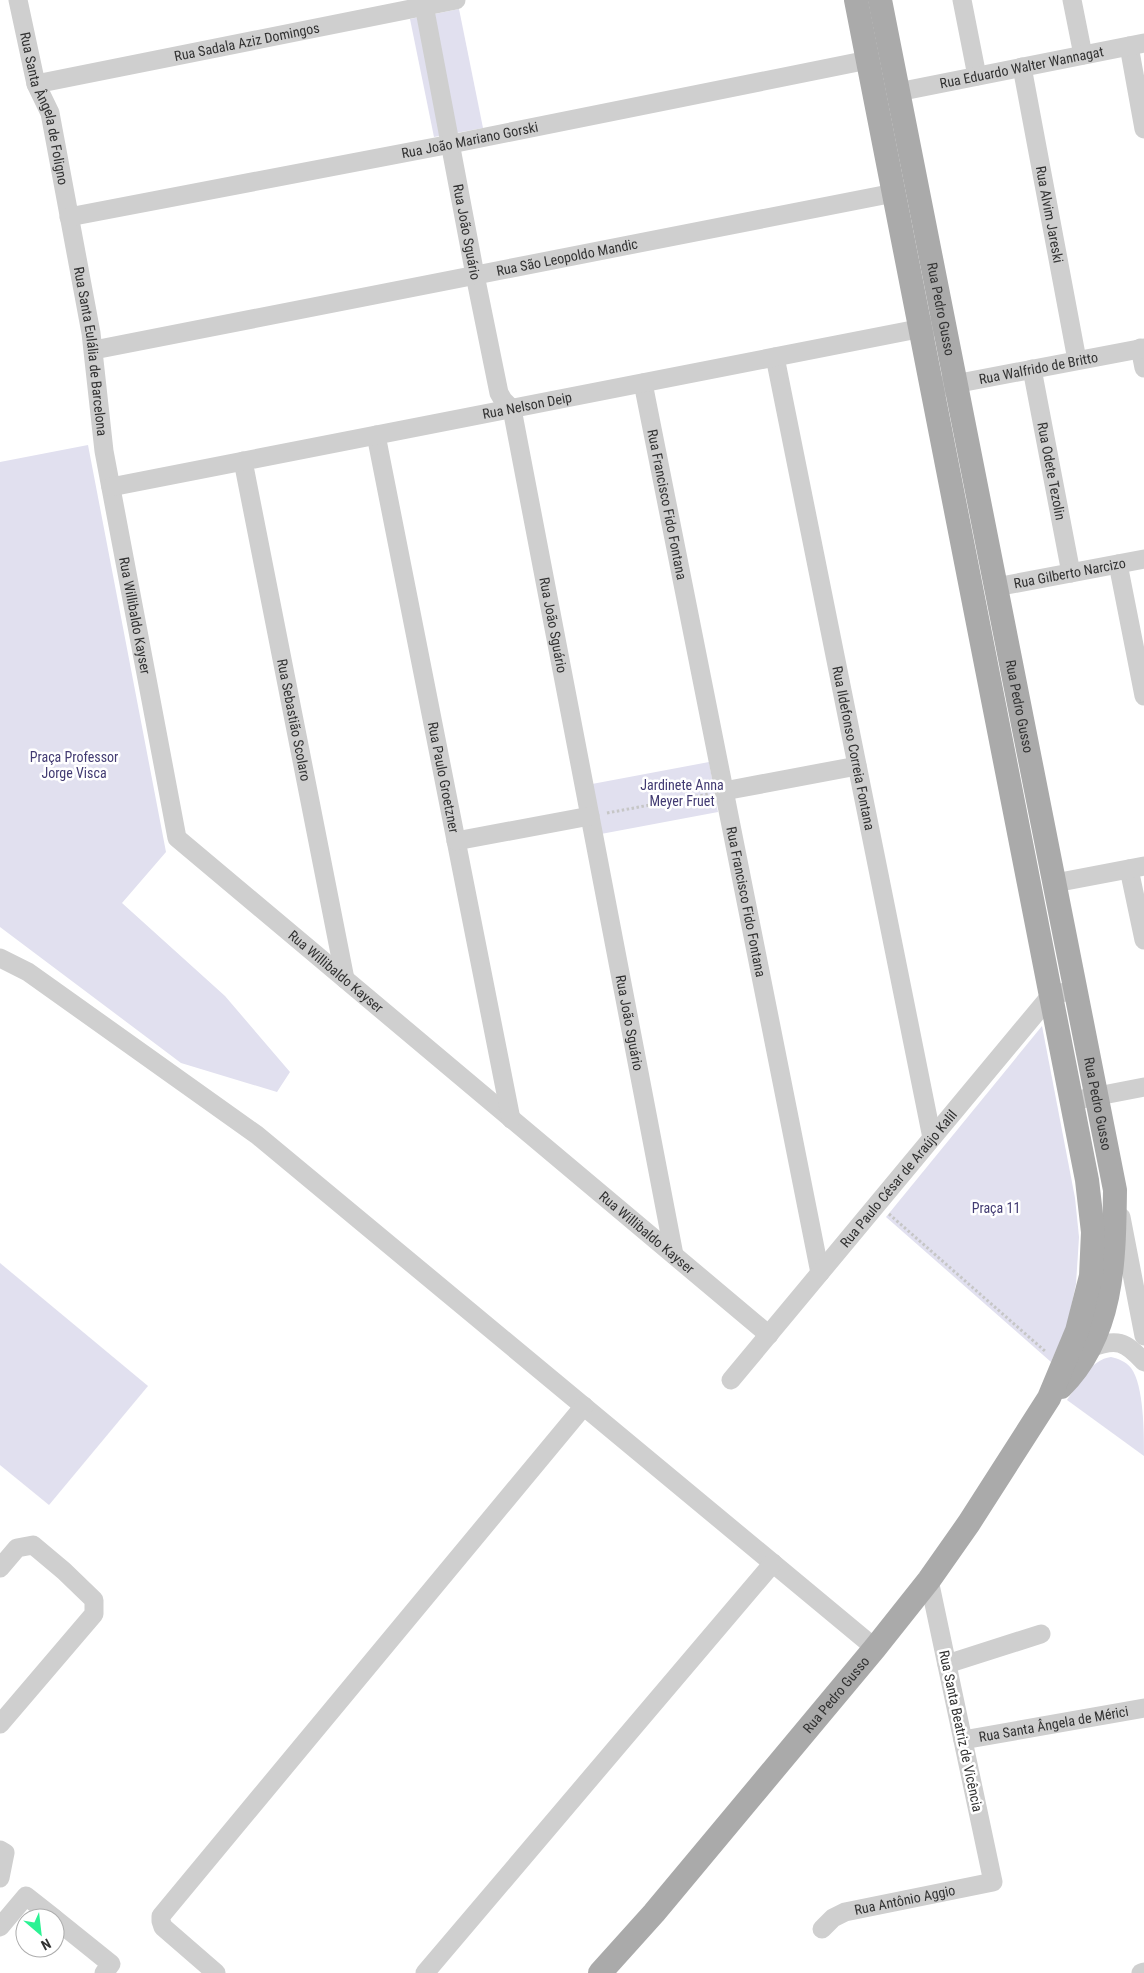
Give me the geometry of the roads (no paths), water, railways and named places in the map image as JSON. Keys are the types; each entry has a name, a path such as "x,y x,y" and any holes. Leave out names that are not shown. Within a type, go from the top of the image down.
{"main road":[{"name":"Rua Pedro Gusso","path":"600,1973 654,1913 875,1648 929,1580 969,1523 1049,1398 1083,1313 1091,1276 1093,1256 1092,1208 856,0"},
{"name":"Rua Pedro Gusso","path":"880,0 1115,1190 1113,1266 1099,1327 1090,1348 1074,1373 1049,1398"}],"street":[{"name":"Rua Santa Ângela de Foligno","path":"18,0 36,84 50,113 69,217"},
{"name":"Rua Sadala Aziz Domingos","path":"36,84 424,3 456,0"},
{"path":"962,0 977,76"},
{"path":"1072,0 1083,55"},
{"name":"Rua João Sguário","path":"424,3 499,393 512,409 674,1255"},
{"name":"Rua Eduardo Walter Wannagat","path":"898,92 1136,44"},
{"path":"1136,44 1144,129"},
{"name":"Rua João Mariano Gorski","path":"69,217 451,144 868,60"},
{"name":"Rua Alvim Jareski","path":"1022,67 1077,360"},
{"name":"Rua São Leopoldo Mandic","path":"94,350 894,193"},
{"name":"Rua Santa Eulália de Barcelona","path":"69,217 94,350 101,436 110,487"},
{"name":"Rua Nelson Deip","path":"110,487 944,324"},
{"path":"1142,348 1144,368"},
{"name":"Rua Walfrido de Britto","path":"932,388 1142,348"},
{"name":"Rua Ildefonso Correia Fontana","path":"775,358 932,1138"},
{"name":"Rua Odete Tezolin","path":"1032,369 1071,573"},
{"name":"Rua Francisco Fido Fontana","path":"643,383 820,1273"},
{"name":"Rua Paulo Groetzner","path":"376,435 511,1119"},
{"name":"Rua Sebastião Scolaro","path":"242,461 345,979"},
{"name":"Rua Willibaldo Kayser","path":"110,487 177,838 769,1335"},
{"name":"Rua Gilberto Narcizo","path":"996,587 1144,559"},
{"path":"1118,564 1144,696"},
{"path":"724,791 857,766"},
{"path":"456,841 590,816"},
{"path":"1054,883 1137,867 1144,940"},
{"path":"0,958 28,972 257,1135 875,1648"},
{"path":"1051,995 1076,990"},
{"name":"Rua Paulo César de Araújo Kalil","path":"731,1380 1051,995"},
{"path":"1072,1101 1144,1087"},
{"path":"1115,1190 1144,1336"},
{"path":"1090,1348 1106,1342 1118,1342 1127,1346 1144,1362"},
{"path":"216,1973 163,1927 161,1916 584,1406"},
{"path":"0,1568 17,1548 33,1545 94,1600 94,1614 0,1724"},
{"path":"425,1973 773,1563"},
{"name":"Rua Santa Beatriz de Vicência","path":"929,1580 993,1882"},
{"path":"947,1664 1041,1634"},
{"name":"Rua Santa Ângela de Mérici","path":"963,1740 1144,1708"},
{"path":"0,1850 5,1854 0,1878"},
{"name":"Rua Antônio Aggio","path":"822,1929 833,1918 845,1912 993,1882"},
{"path":"16,1908 26,1896 41,1908"},
{"path":"0,1927 15,1909"},
{"path":"65,1928 111,1964 104,1973"}],"park label":[{"name":"Praça Professor Jorge Visca","path":"74,766"},
{"name":"Jardinete Anna Meyer Fruet","path":"682,794"},
{"name":"Praça 11","path":"996,1208"}]}
